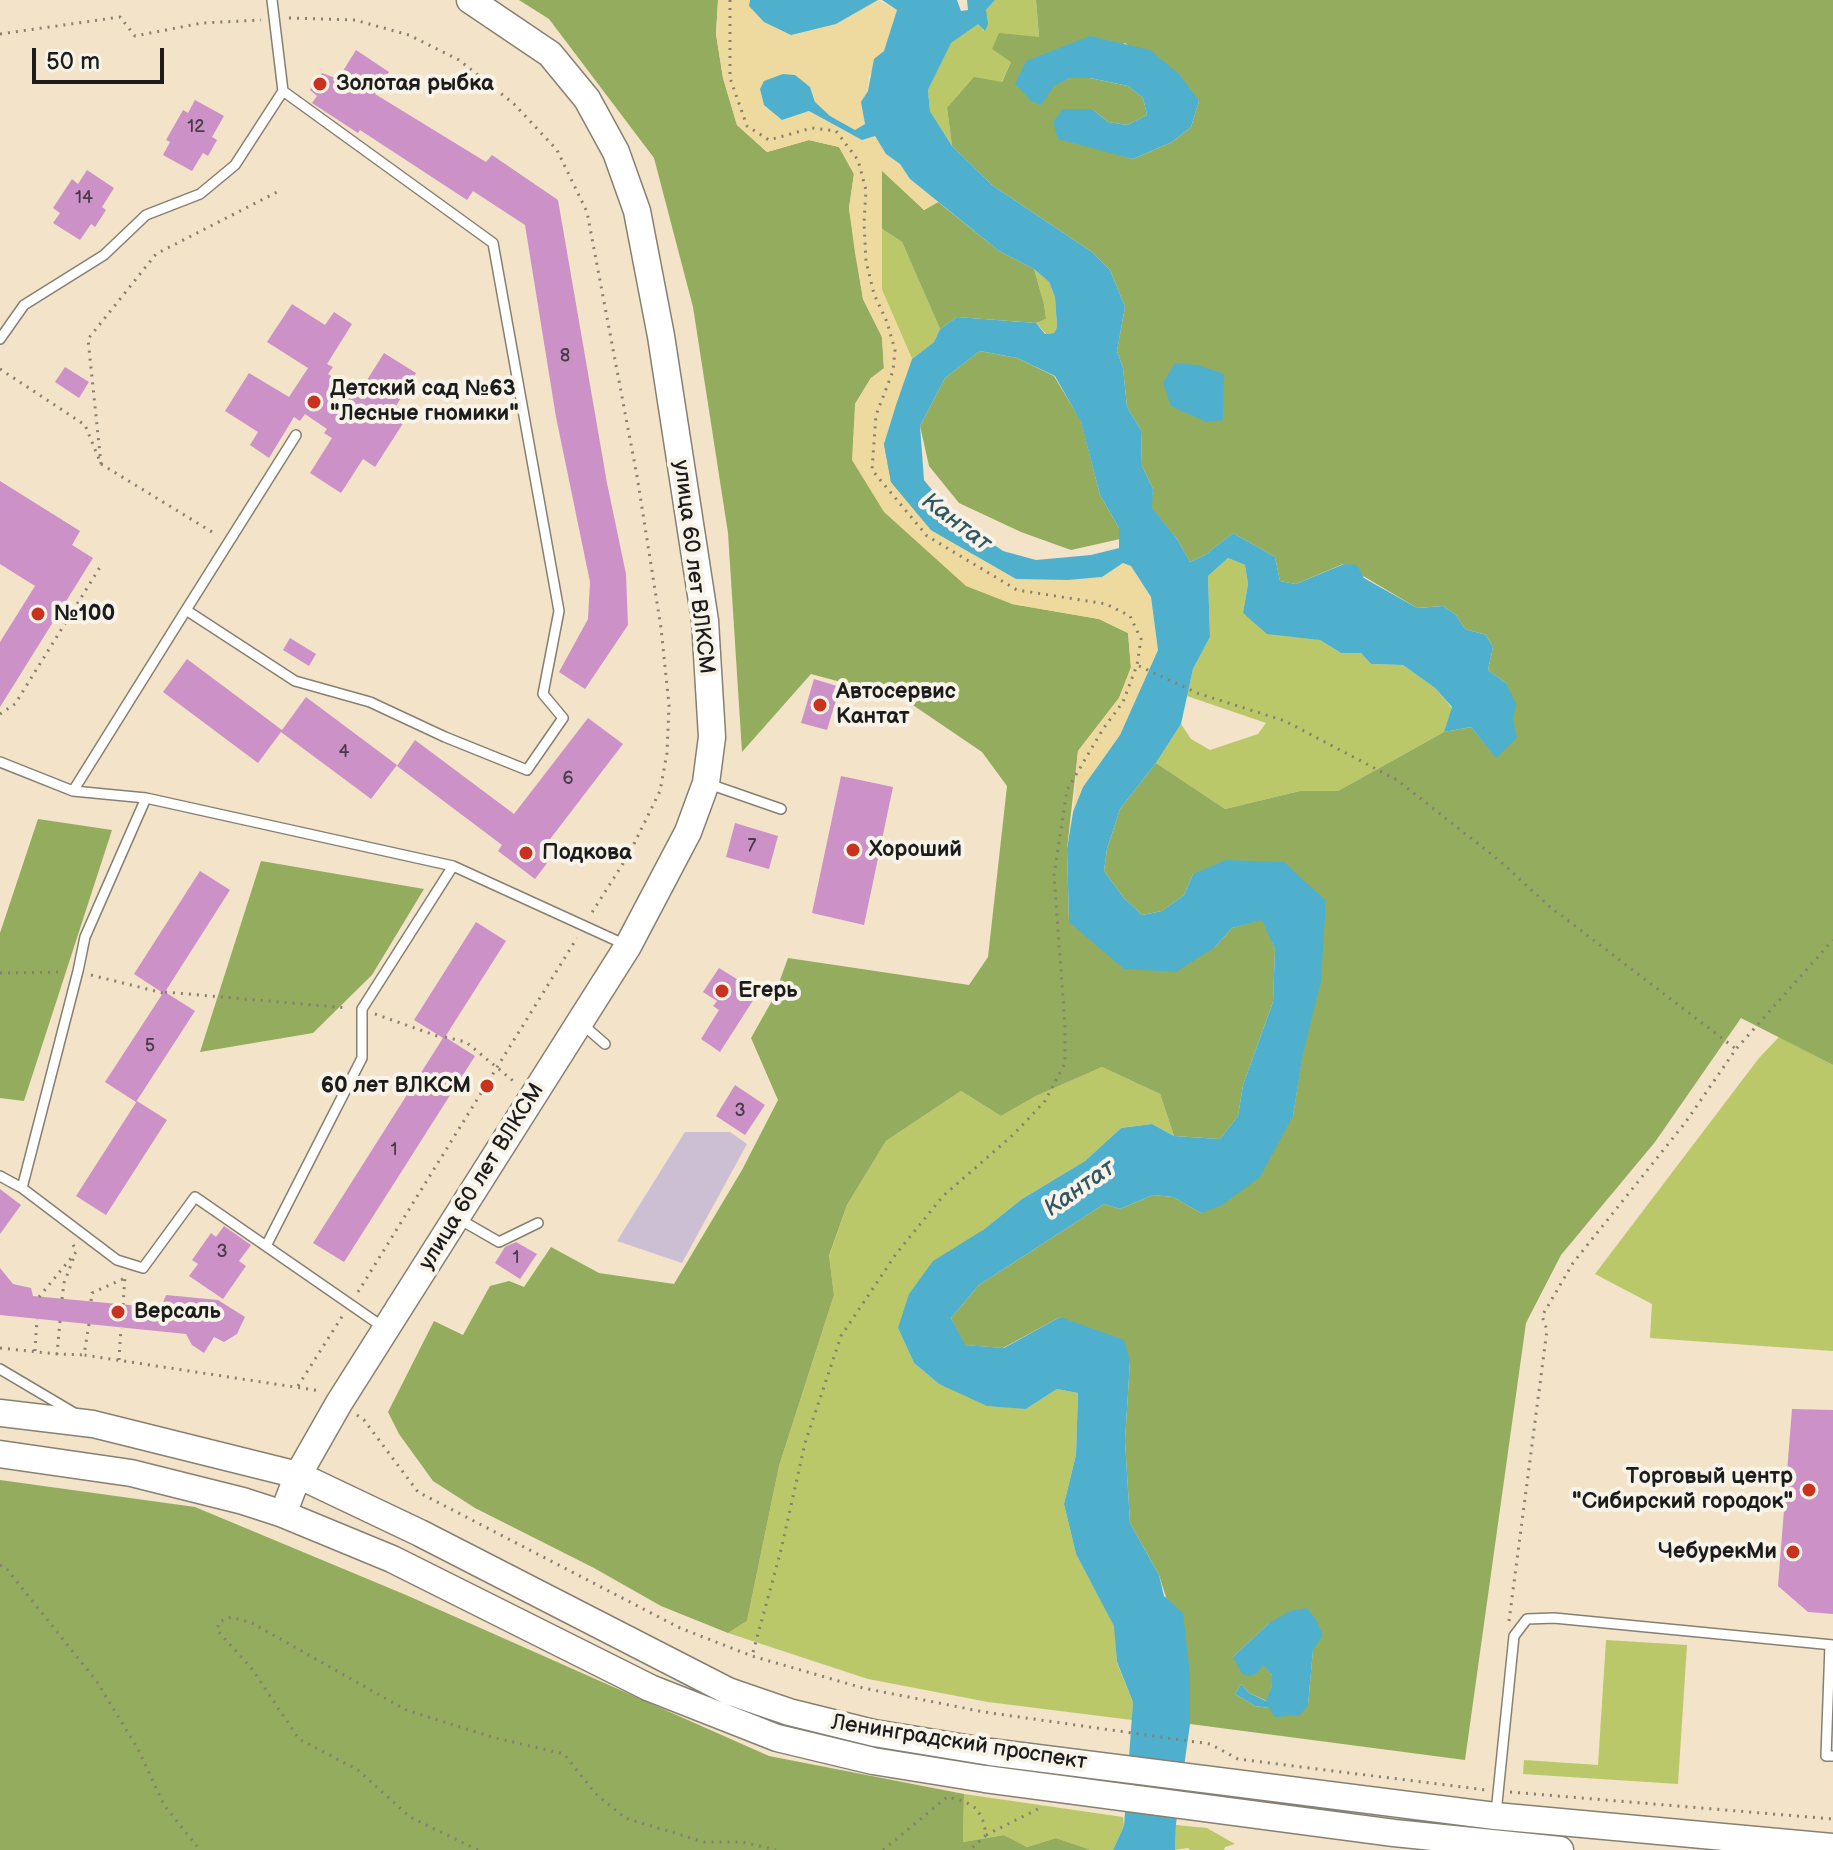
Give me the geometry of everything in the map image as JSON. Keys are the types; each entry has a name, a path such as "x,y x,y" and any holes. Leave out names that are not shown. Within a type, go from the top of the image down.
{"main road":[{"name":"улица 60 лет ВЛКСМ","path":"283,1514 298,1475 339,1403 628,946 688,832 706,783 712,737 705,621 661,336 637,211 616,152 587,99 550,54 470,0"},
{"name":"Ленинградский проспект","path":"0,1413 93,1424 298,1475 420,1533 728,1691 789,1712 874,1733 1215,1781 1496,1803 1833,1847"},
{"name":"Ленинградский проспект","path":"0,1454 131,1473 283,1514 392,1559 650,1688 777,1738 873,1761 1214,1810 1560,1850"}],"lane":[{"path":"0,339 24,305 104,255 146,215 200,194 235,165 283,91 272,0"},
{"path":"186,610 295,681 370,702 527,770 563,718 543,694 559,611 493,243 283,91"},
{"path":"73,791 296,435"},
{"path":"0,762 73,791 146,798 453,866 628,946"},
{"path":"706,783 781,809"},
{"path":"22,1188 85,937 146,798"},
{"path":"267,1244 362,1058 362,1009 453,866"},
{"path":"580,1022 605,1044"},
{"path":"0,1176 22,1188 117,1260 143,1268 195,1197 386,1329"},
{"path":"457,1217 499,1242 538,1223"},
{"path":"0,1369 93,1424"},
{"path":"1492,1844 1514,1636 1527,1619 1554,1618 1832,1645 1826,1756 1833,1756"}],"path":[{"path":"730,0 730,78 747,126 769,140 812,128 836,131 858,160 866,190 866,261 874,294 895,350 893,371 876,415 872,470 927,536 1017,590 1106,604 1130,616 1141,639 1137,665 1123,702 1067,790 1054,875 1065,1063 1045,1101 1013,1135 943,1196 905,1242 841,1336 805,1443 781,1550 752,1656"},
{"path":"0,34 120,17 135,36 202,23 274,19 355,20 409,35 459,60 514,104 557,150 587,212 637,476 661,628 669,705 667,753 660,791 629,854 298,1386"},
{"path":"101,464 88,339 156,254 281,190"},
{"path":"0,369 85,425 101,464 228,541"},
{"path":"0,714 15,704 102,564"},
{"path":"1137,665 1197,693 1285,721 1397,780 1500,861 1549,906 1736,1049"},
{"path":"1509,1622 1547,1330 1542,1316 1573,1263 1685,1123 1736,1049 1833,940"},
{"path":"165,992 362,1009 443,1038"},
{"path":"62,1299 64,1283 76,1252 65,1222"},
{"path":"39,1297 76,1252"},
{"path":"117,1260 125,1277 123,1305"},
{"path":"91,1301 92,1293 125,1277"},
{"path":"35,1353 37,1319"},
{"path":"57,1354 60,1321"},
{"path":"84,1355 89,1324"},
{"path":"119,1360 121,1328"},
{"path":"0,1348 84,1355 318,1389 364,1420 418,1492 680,1628 752,1656 863,1688 984,1712 1210,1744 1238,1759 1496,1803 1833,1819"},
{"path":"0,1565 6,1568 97,1682 138,1749 164,1805 200,1850"},
{"path":"478,1850 410,1817 358,1770 299,1739 252,1669 217,1630 219,1622 231,1617 252,1623 406,1710 492,1737 564,1754 595,1793 625,1818 704,1842 742,1842 776,1850"},
{"path":"883,1850 947,1797 964,1801 977,1809 986,1835"},
{"path":"970,1850 986,1835 1038,1809"}],"shaded area":[{"path":"685,1132 730,1132 747,1144 682,1263 617,1241"}],"green space":[{"path":"519,0 718,0 716,34 723,78 737,125 767,152 809,140 839,147 854,174 849,208 863,299 882,337 884,369 871,378 855,404 1012,604 1099,619 1128,633 1131,668 1119,698 1078,751 1067,849 1069,922 1215,947 1232,928 1263,919 1275,949 1273,1002 1243,1085 1238,1116 1220,1139 1174,1136 1160,1094 1102,1067 1036,1096 1001,1116 961,1091 886,1141 847,1205 829,1256 834,1295 779,1466 747,1621 728,1633 661,1606 475,1508 433,1481 399,1434 388,1412 434,1321 463,1335 490,1286 509,1281 524,1287 551,1247 599,1273 674,1284 742,1170 778,1100 751,1038 773,999 788,958 969,985 988,957 1007,786 982,752 904,699 811,674 742,752 728,533 693,307 654,158 549,19"},
{"path":"995,0 1036,0 1039,37 1011,62 1001,83 947,108 952,146 930,111 928,90 951,42 978,23 984,31 986,10"},
{"path":"1036,0 1833,0 1833,1065 1741,1018 1655,1142 1561,1255 1526,1323 1465,1760 1190,1724 1190,1673 1159,1575 1130,1523 1125,1441 1130,1361 1060,1317 1003,1348 964,1345 951,1318 979,1285 1104,1204 1120,1209 1153,1195 1173,1197 1201,1213 1293,1116 1326,901 1193,874 1184,895 1162,911 1142,915 1124,898 1104,871 1107,849 1120,809 1156,763 1225,809 1300,791 1338,791 1444,732 1471,727 1496,757 1513,719 1506,683 1488,670 1493,647 1486,635 1465,629 1456,615 1443,606 1417,608 1343,564 1296,584 1280,581 1275,557 1233,533 1205,555 1190,562 1177,539 1151,508 1153,489 1142,466 1141,430 1127,407 1123,368 1117,351 1125,307 1110,270 1092,252 992,185 952,146 947,108 974,77 1002,82 1011,62 992,49 999,33 1039,37","holes":["1125,43 1199,101 1191,127 1172,142 1133,159 1104,150 1092,109 1108,122 1127,125 1147,115 1143,98 1128,86 1090,78 1070,78 1054,85","1269,1623 1322,1635 1313,1649 1308,1705 1255,1706 1235,1694 1241,1684 1249,1693 1267,1701 1272,1675 1263,1664 1233,1657"]},
{"path":"882,170 924,210 938,202 999,251 1034,269 1046,319 1036,323 957,317 940,329 902,242 881,228"},
{"path":"881,228 902,242 940,329 934,342 912,359 882,290"},
{"path":"1034,269 1049,282 1055,297 1057,327 1054,333 1046,334 1036,323 1046,319"},
{"path":"980,351 1017,358 1054,376 1081,421 1100,495 1119,528 1120,539 1071,550 1021,532 959,503 929,466 920,426 945,378"},
{"path":"1228,558 1245,565 1248,584 1243,613 1304,637 1320,640 1341,653 1361,653 1371,664 1403,665 1435,688 1452,708 1444,732 1338,791 1300,791 1225,809 1156,763 1181,724 1191,739 1210,750 1258,734 1266,723 1187,696 1193,669 1210,637 1208,576"},
{"path":"38,819 112,830 24,1101 0,1098 0,933"},
{"path":"261,861 424,889 372,975 313,1033 200,1052"},
{"path":"1779,1037 1833,1065 1833,1351 1650,1338 1652,1304 1595,1274 1759,1058"},
{"path":"1102,1067 1160,1094 1174,1136 1152,1124 1121,1128 1085,1161 1022,1199 983,1230 898,1328 914,1363 939,1384 1026,1409 1057,1389 1078,1393 1076,1455 1064,1504 1076,1554 1115,1626 1117,1663 1133,1702 1132,1720 988,1702 868,1679 728,1633 747,1621 779,1466 834,1295 829,1257 847,1205 886,1141 961,1091 1001,1116 1036,1096"},
{"path":"0,1480 195,1507 406,1595 769,1756 964,1794 963,1842 1004,1835 1027,1847 1056,1838 1091,1850 0,1850"},
{"path":"1606,1640 1687,1645 1678,1784 1523,1774 1524,1760 1598,1765"},
{"path":"964,1794 1123,1817 1124,1826 1113,1850 1091,1850 1056,1838 1027,1847 1004,1835 963,1842"},
{"path":"1176,1825 1207,1828 1235,1844 1224,1850 1175,1850"}],"sand":[{"path":"718,0 750,0 749,7 836,24 878,0 897,10 892,33 869,76 868,91 862,102 865,124 855,130 830,116 815,102 810,87 782,120 809,111 850,134 875,136 886,154 938,202 924,210 882,171 882,290 912,359 884,444 891,482 931,530 1016,579 1102,577 1123,563 1131,566 1151,597 1158,650 1120,735 1083,787 1073,812 1078,751 1119,698 1131,667 1128,633 1099,619 1012,604 966,586 884,512 852,460 855,404 871,378 884,368 882,337 863,299 855,253 849,208 854,174 839,147 809,140 767,152 737,125 723,78 716,34"}],"water":[{"path":"750,0 878,0 836,24 791,35 764,22 749,6"},
{"name":"Кантат","path":"882,0 957,0 961,11 968,10 967,0 995,0 986,10 988,24 985,31 978,24 951,43 928,90 930,111 952,146 992,185 1092,252 1110,270 1125,307 1117,351 1123,368 1127,407 1141,430 1142,466 1153,489 1152,508 1177,539 1190,562 1205,555 1233,533 1275,557 1280,581 1296,584 1344,564 1357,565 1364,578 1417,608 1443,606 1456,615 1465,629 1486,635 1493,647 1488,670 1506,683 1516,704 1513,719 1517,738 1496,758 1471,727 1444,732 1452,707 1435,688 1403,665 1371,664 1361,653 1341,653 1320,640 1267,634 1243,613 1248,584 1245,565 1228,558 1208,576 1210,637 1193,669 1181,724 1156,763 1120,809 1107,849 1104,871 1124,898 1142,915 1162,911 1184,895 1193,874 1226,860 1284,862 1326,901 1321,981 1303,1054 1293,1116 1260,1177 1222,1205 1201,1213 1173,1197 1153,1195 1120,1209 1104,1204 979,1285 951,1318 965,1345 1004,1348 1060,1317 1124,1340 1130,1361 1125,1441 1130,1523 1159,1575 1164,1596 1183,1613 1190,1673 1190,1724 1175,1850 1113,1850 1124,1826 1133,1702 1117,1662 1114,1626 1076,1554 1064,1504 1076,1455 1078,1393 1057,1389 1026,1409 987,1406 939,1384 914,1363 898,1328 909,1294 933,1261 983,1230 1022,1199 1085,1161 1121,1128 1152,1124 1174,1136 1220,1139 1238,1116 1243,1085 1273,1002 1275,949 1262,920 1232,928 1215,947 1176,972 1124,969 1069,922 1067,849 1073,812 1083,787 1120,735 1158,650 1151,597 1131,566 1123,563 1102,577 1016,579 931,530 891,482 884,444 896,405 912,359 934,342 940,329 957,317 1036,323 1045,334 1054,333 1057,327 1055,297 1049,282 1034,269 999,251 910,179 900,164 886,154 875,136 862,140 809,111 782,120 764,105 760,89 764,81 783,74 795,75 810,87 815,102 830,116 855,130 865,124 861,102 868,91 874,59 884,51 897,10","holes":["980,351 1017,358 1055,376 1081,422 1100,495 1119,528 1119,548 1091,555 1036,560 1003,551 954,517 924,480 920,426 945,378"]},
{"path":"1090,36 1150,50 1179,74 1199,101 1191,127 1172,142 1133,159 1058,139 1053,122 1063,109 1092,109 1108,122 1127,125 1147,115 1143,98 1128,86 1090,78 1070,78 1054,86 1041,105 1031,101 1015,84 1026,61"},
{"path":"1175,363 1198,365 1224,374 1223,420 1206,422 1171,406 1163,383"},
{"path":"1307,1608 1323,1635 1313,1650 1308,1705 1300,1715 1275,1717 1269,1708 1255,1706 1235,1694 1241,1684 1249,1693 1266,1701 1272,1675 1263,1665 1250,1676 1242,1674 1233,1657 1269,1623 1290,1611"}],"building":[{"path":"356,50 389,72 375,94 486,162 492,155 558,200 607,483 626,574 628,625 585,689 559,672 588,619 590,582 556,417 525,225 473,191 467,200 360,130 358,133 312,103 317,96 310,90 322,73 338,79"},
{"path":"195,100 224,116 212,137 217,140 208,156 203,153 192,171 163,155 170,142 166,140 183,110 188,113"},
{"path":"87,170 114,188 102,207 106,210 95,227 91,224 80,240 53,223 60,213 53,208 72,179 78,184"},
{"name":"Детский сад №63 \"Лесные гномики\"","path":"292,304 325,325 334,312 352,324 327,364 333,367 328,374 351,389 355,384 362,388 384,353 416,373 396,406 409,414 375,467 363,459 341,493 310,473 332,438 324,433 327,429 305,414 300,421 294,417 269,458 250,445 258,432 225,411 249,373 289,397 308,368 267,342"},
{"path":"65,367 89,382 79,398 55,382"},
{"name":"№100","path":"0,481 80,531 72,545 93,558 0,707 0,642 35,586 0,564"},
{"path":"290,638 316,654 309,666 283,650"},
{"path":"187,659 282,730 306,697 397,765 371,799 281,732 258,763 163,692"},
{"name":"Автосервис Кантат","path":"814,679 840,687 827,730 801,723"},
{"path":"588,718 623,744 544,847 554,854 535,879 498,851 502,845 397,766 415,740 514,814"},
{"name":"Хороший","path":"841,776 893,787 864,925 812,913"},
{"path":"735,823 778,836 769,869 726,857"},
{"path":"200,871 230,890 165,992 195,1011 136,1102 105,1082 163,993 134,974"},
{"path":"476,922 506,941 445,1037 475,1056 344,1262 313,1243 443,1038 414,1020"},
{"path":"719,968 740,981 736,987 754,999 720,1052 701,1039 719,1010 713,1006 717,1001 703,992"},
{"path":"735,1085 765,1105 745,1135 716,1116"},
{"path":"137,1101 167,1120 106,1215 76,1196"},
{"path":"0,1189 21,1205 0,1234"},
{"path":"224,1226 251,1245 239,1261 246,1266 223,1299 189,1276 198,1264 192,1260 211,1233 216,1237"},
{"path":"516,1242 537,1254 520,1279 495,1263 505,1247"},
{"name":"Версаль","path":"0,1268 13,1284 31,1288 33,1296 161,1308 166,1295 218,1300 245,1317 237,1334 224,1342 214,1337 204,1353 192,1345 186,1334 0,1315"},
{"name":"Торговый центр \"Сибирский городок\"","path":"1792,1409 1833,1410 1833,1614 1808,1612 1778,1586"}],"place":[{"name":"Золотая рыбка","path":"320,84"},
{"name":"Детский сад №63 \"Лесные гномики\"","path":"314,402"},
{"name":"№100","path":"38,614"},
{"name":"Автосервис Кантат","path":"820,705"},
{"name":"Хороший","path":"853,850"},
{"name":"Подкова","path":"526,853"},
{"name":"Егерь","path":"722,991"},
{"name":"60 лет ВЛКСМ","path":"487,1086"},
{"name":"Версаль","path":"118,1312"},
{"name":"Торговый центр \"Сибирский городок\"","path":"1809,1490"},
{"name":"ЧебурекМи","path":"1793,1552"}]}
